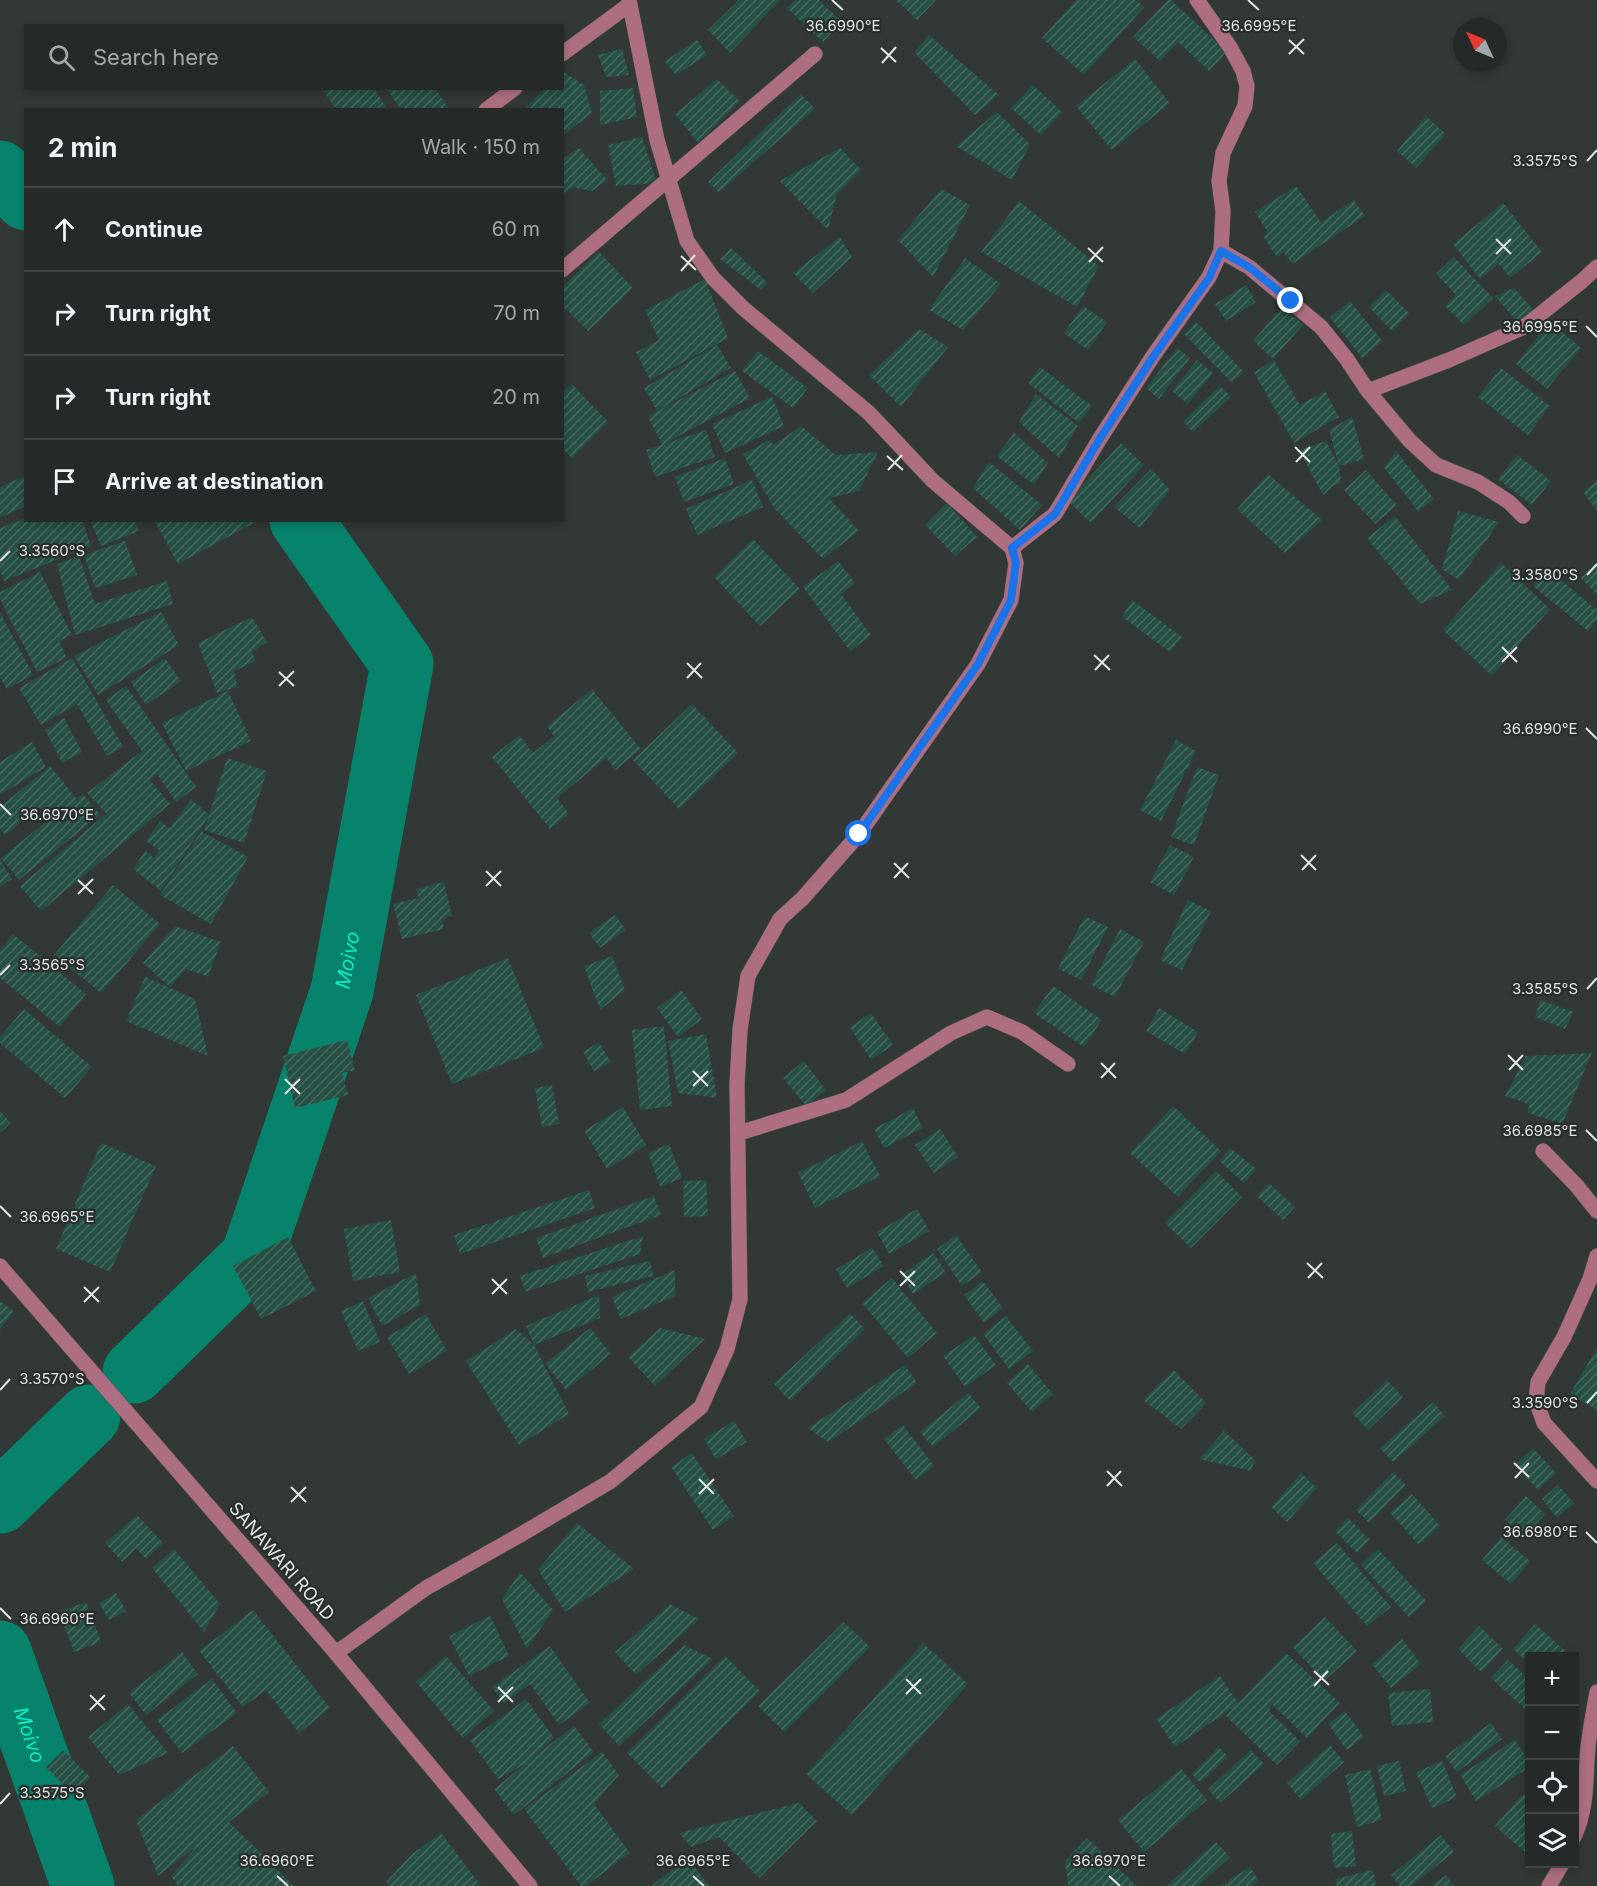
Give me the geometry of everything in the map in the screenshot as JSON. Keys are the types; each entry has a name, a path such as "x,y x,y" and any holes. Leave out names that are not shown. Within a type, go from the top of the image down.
{"street":[{"path":"1012,548 1055,514 1141,375 1209,278 1221,251 1223,211 1219,181 1223,153 1245,106 1247,86 1243,71 1230,47 1197,0"},
{"path":"336,1653 426,1588 611,1481 701,1407 727,1349 740,1299 737,1084 740,1030 748,976 780,919 803,898 859,834 978,664 1011,600 1016,563 1012,548 933,481 869,413 743,308 713,278 687,241 657,140 629,2 564,52"},
{"path":"564,268 815,54"},
{"path":"489,108 512,90"},
{"path":"1221,251 1249,267 1321,327 1346,358 1368,391 1410,441 1436,465 1478,482 1509,502 1523,516"},
{"path":"1368,391 1449,360 1524,327 1597,267"},
{"path":"739,1133 846,1100 951,1033 987,1017 1022,1032 1068,1064"},
{"path":"1543,1151 1597,1211"},
{"path":"1597,1256 1590,1279 1564,1337 1538,1382 1536,1401 1545,1423 1597,1481"},
{"name":"SANAWARI ROAD","path":"0,1266 336,1653 530,1886"},
{"path":"1579,1827 1586,1794 1588,1748 1597,1692"},
{"path":"1549,1886 1559,1868"}],"building":[{"path":"739,0 780,0 730,53 708,30"},
{"path":"795,0 819,0 842,22 823,42 787,8"},
{"path":"896,0 936,0 917,20"},
{"path":"1076,0 1137,0 1144,7 1084,75 1042,38"},
{"path":"1168,0 1171,0 1227,52 1209,71 1178,42 1160,61 1133,37"},
{"path":"929,35 999,95 975,115 914,52"},
{"path":"697,40 707,55 676,75 665,61"},
{"path":"622,49 629,75 606,77 598,55"},
{"path":"1135,59 1170,103 1112,150 1076,106"},
{"path":"564,72 584,85 592,113 564,134 564,108 525,108 544,90 564,90"},
{"path":"717,79 740,101 698,143 675,114"},
{"path":"1033,85 1062,112 1041,135 1011,108"},
{"path":"633,88 637,117 600,125 600,91"},
{"path":"326,90 375,90 387,108 336,108 324,92"},
{"path":"387,90 436,90 449,108 400,108"},
{"path":"801,94 815,109 719,192 708,182"},
{"path":"997,112 1030,144 1012,180 956,146"},
{"path":"1426,116 1446,134 1416,168 1397,151"},
{"path":"642,137 657,183 616,186 608,145"},
{"path":"579,148 607,180 592,191 574,187 564,193 564,158"},
{"path":"840,148 861,170 837,194 828,230 780,181"},
{"path":"1296,186 1321,222 1354,200 1365,216 1292,264 1284,252 1277,257 1263,236 1268,232 1255,212"},
{"path":"941,189 970,205 933,277 898,240"},
{"path":"1019,201 1099,266 1077,307 981,252"},
{"path":"1503,203 1542,252 1510,278 1499,264 1480,279 1453,244"},
{"path":"840,237 852,257 813,293 793,273"},
{"path":"731,248 768,283 761,290 720,259"},
{"path":"599,252 633,288 588,331 564,307 564,285"},
{"path":"1454,257 1493,298 1464,325 1445,306 1456,295 1436,274"},
{"path":"965,258 1001,284 963,330 929,310"},
{"path":"705,279 728,338 650,380 636,352 659,340 645,310"},
{"path":"1246,285 1256,302 1226,321 1215,304"},
{"path":"1514,288 1535,312 1517,322 1495,296"},
{"path":"1386,290 1409,313 1392,331 1369,307"},
{"path":"1350,301 1382,341 1362,358 1330,317"},
{"path":"1083,306 1107,322 1088,350 1064,333"},
{"path":"1282,307 1303,325 1273,359 1253,341"},
{"path":"1196,322 1244,372 1232,383 1184,334"},
{"path":"1550,322 1581,348 1547,389 1516,364"},
{"path":"919,329 948,347 901,407 869,375"},
{"path":"717,345 731,368 657,411 644,388"},
{"path":"1177,348 1190,358 1159,399 1146,388"},
{"path":"758,351 808,388 793,408 742,371"},
{"path":"1197,360 1213,373 1188,404 1172,391"},
{"path":"1274,360 1300,405 1325,391 1339,417 1294,443 1254,372"},
{"path":"1040,367 1092,406 1079,423 1028,383"},
{"path":"1501,368 1550,406 1528,435 1478,397"},
{"path":"735,371 750,398 662,445 648,416"},
{"path":"572,384 608,422 572,458 564,450 564,391"},
{"path":"1220,386 1231,397 1193,432 1183,421"},
{"path":"1036,394 1078,426 1059,458 1019,422"},
{"path":"772,397 784,426 725,453 712,424"},
{"path":"1352,417 1364,459 1339,466 1329,430"},
{"path":"801,426 836,455 878,452 859,491 829,498 859,531 823,559 774,508 743,454 769,440 774,445"},
{"path":"706,430 715,457 655,477 646,450"},
{"path":"1014,433 1048,463 1034,485 997,456"},
{"path":"1326,441 1339,466 1341,483 1333,486 1323,495 1299,450"},
{"path":"1121,443 1144,465 1091,523 1068,501"},
{"path":"1396,451 1434,499 1418,511 1384,468"},
{"path":"1517,455 1551,481 1532,505 1498,479"},
{"path":"725,458 734,484 684,502 675,477"},
{"path":"989,462 1042,505 1020,530 973,488"},
{"path":"1151,469 1170,490 1140,528 1114,507"},
{"path":"1366,470 1397,505 1375,524 1344,490"},
{"path":"1268,474 1322,520 1285,553 1237,509"},
{"path":"24,476 24,507 0,518 0,487"},
{"path":"752,480 763,507 697,535 686,509"},
{"path":"1597,481 1597,511 1583,492"},
{"path":"947,503 977,537 955,556 925,525"},
{"path":"1458,511 1499,522 1459,580 1442,569"},
{"path":"1395,516 1452,590 1420,604 1367,538"},
{"path":"24,519 24,522 83,522 91,546 4,581 0,570 0,528"},
{"path":"91,522 135,522 139,531 101,546"},
{"path":"155,522 255,522 178,564"},
{"path":"753,539 800,589 760,626 714,577"},
{"path":"125,541 137,575 95,588 84,555"},
{"path":"79,556 95,604 167,581 173,604 75,635 57,564"},
{"path":"838,561 855,583 841,594 871,635 850,651 803,587"},
{"path":"1501,563 1550,609 1492,676 1443,630"},
{"path":"1597,563 1597,595 1581,578"},
{"path":"1547,569 1597,610 1597,620 1588,631 1533,586"},
{"path":"40,572 72,635 59,641 67,658 37,672 0,599 0,592"},
{"path":"1132,600 1182,637 1170,652 1122,617"},
{"path":"0,612 33,675 7,689 0,677"},
{"path":"161,612 179,645 98,695 74,656"},
{"path":"252,617 267,642 252,652 256,661 234,671 237,687 217,693 198,643"},
{"path":"72,658 123,747 107,756 77,704 41,725 19,688"},
{"path":"165,658 181,681 146,705 131,682"},
{"path":"126,686 196,787 176,802 157,774 150,780 170,804 41,911 20,886 113,808 106,813 87,793 142,751 106,700"},
{"path":"592,689 641,749 616,770 606,758 557,798 569,814 550,829 492,757 519,735 533,753 554,736 547,726"},
{"path":"228,691 251,741 186,771 162,723"},
{"path":"692,704 738,753 679,809 633,760"},
{"path":"64,718 82,752 62,763 45,730"},
{"path":"1176,740 1196,751 1161,821 1140,810"},
{"path":"32,742 46,767 0,795 0,762"},
{"path":"227,758 267,771 244,843 204,830 209,816 161,891 133,869 145,851 154,858 159,850 146,841 160,821 170,828 191,799 209,815"},
{"path":"50,766 77,799 83,794 100,815 19,880 1,858 49,819 39,807 5,835 0,828 0,807"},
{"path":"1197,767 1219,775 1194,845 1171,837"},
{"path":"201,831 248,857 211,924 160,895"},
{"path":"1170,845 1194,857 1174,895 1150,882"},
{"path":"0,859 12,879 0,887"},
{"path":"444,882 452,916 442,919 444,929 402,939 393,904 419,898 416,889"},
{"path":"113,885 160,924 101,993 54,955"},
{"path":"1188,900 1211,911 1182,970 1160,960"},
{"path":"615,915 626,930 600,948 589,933"},
{"path":"1085,916 1108,927 1081,980 1058,969"},
{"path":"175,926 221,942 208,977 186,969 170,987 143,963"},
{"path":"1120,929 1144,942 1115,997 1091,985"},
{"path":"13,934 86,994 60,1027 0,978 0,950"},
{"path":"612,956 625,990 600,1010 584,966"},
{"path":"508,958 544,1048 452,1084 416,995"},
{"path":"145,977 195,999 208,1056 126,1021"},
{"path":"1053,986 1102,1020 1084,1047 1034,1013"},
{"path":"681,990 702,1019 678,1037 657,1008"},
{"path":"1540,1000 1574,1012 1565,1029 1535,1017"},
{"path":"1159,1008 1198,1032 1185,1054 1146,1031"},
{"path":"24,1009 92,1067 65,1098 0,1043 0,1037"},
{"path":"871,1013 893,1045 871,1060 850,1027"},
{"path":"664,1026 672,1106 640,1110 632,1030"},
{"path":"706,1034 717,1098 678,1093 668,1041"},
{"path":"347,1040 355,1070 342,1073 348,1095 295,1108 283,1056"},
{"path":"599,1042 611,1062 594,1071 583,1052"},
{"path":"1592,1053 1562,1124 1528,1113 1529,1104 1505,1096 1526,1056"},
{"path":"804,1061 826,1090 806,1106 783,1078"},
{"path":"552,1085 559,1124 542,1127 535,1088"},
{"path":"1173,1106 1221,1151 1178,1197 1130,1153"},
{"path":"623,1107 646,1145 607,1169 584,1131"},
{"path":"913,1108 923,1128 884,1148 874,1129"},
{"path":"0,1111 11,1123 0,1133"},
{"path":"940,1129 958,1157 934,1173 915,1145"},
{"path":"862,1141 880,1176 815,1208 798,1173"},
{"path":"101,1143 156,1166 110,1272 56,1249"},
{"path":"669,1144 682,1178 660,1187 648,1153"},
{"path":"1230,1148 1256,1169 1244,1183 1219,1161"},
{"path":"1216,1171 1242,1197 1191,1248 1165,1223"},
{"path":"706,1180 708,1216 684,1217 683,1181"},
{"path":"1269,1183 1295,1207 1283,1220 1257,1196"},
{"path":"589,1190 595,1208 460,1254 454,1235"},
{"path":"654,1196 661,1215 543,1258 536,1238"},
{"path":"917,1209 929,1231 889,1254 877,1232"},
{"path":"391,1220 400,1272 353,1281 344,1229"},
{"path":"956,1235 982,1272 962,1286 937,1249"},
{"path":"643,1236 640,1254 525,1292 520,1276"},
{"path":"288,1237 316,1291 261,1319 233,1266"},
{"path":"872,1248 884,1266 847,1288 836,1269"},
{"path":"933,1253 946,1272 913,1294 901,1275"},
{"path":"650,1261 653,1276 588,1292 585,1276"},
{"path":"675,1270 675,1296 621,1319 612,1297"},
{"path":"416,1273 420,1305 382,1326 368,1298"},
{"path":"892,1278 937,1333 908,1358 862,1303"},
{"path":"983,1281 1003,1308 984,1323 964,1295"},
{"path":"599,1295 600,1318 534,1345 526,1326"},
{"path":"0,1301 14,1311 0,1330"},
{"path":"363,1301 380,1342 358,1351 341,1311"},
{"path":"850,1313 865,1329 790,1401 774,1384"},
{"path":"426,1314 447,1351 409,1374 387,1337"},
{"path":"1006,1316 1033,1351 1009,1369 983,1334"},
{"path":"590,1328 611,1354 566,1390 545,1364"},
{"path":"660,1328 705,1339 655,1386 628,1357"},
{"path":"516,1329 534,1345 569,1414 519,1445 466,1361"},
{"path":"974,1335 996,1365 965,1387 943,1356"},
{"path":"1597,1348 1597,1410 1570,1394"},
{"path":"1028,1364 1053,1394 1032,1412 1007,1383"},
{"path":"905,1365 917,1383 828,1442 808,1428"},
{"path":"1174,1370 1206,1403 1181,1429 1143,1400"},
{"path":"1387,1380 1403,1397 1368,1430 1352,1413"},
{"path":"968,1393 981,1408 933,1447 920,1432"},
{"path":"1433,1402 1445,1416 1393,1462 1380,1448"},
{"path":"734,1421 747,1442 716,1459 704,1439"},
{"path":"903,1425 934,1466 916,1480 884,1439"},
{"path":"1224,1431 1255,1460 1251,1471 1199,1459"},
{"path":"1533,1448 1556,1473 1538,1490 1515,1465"},
{"path":"692,1453 734,1516 713,1530 671,1467"},
{"path":"1393,1472 1406,1485 1369,1523 1356,1510"},
{"path":"1301,1473 1317,1488 1287,1522 1271,1507"},
{"path":"1558,1485 1574,1503 1557,1518 1542,1499"},
{"path":"1412,1494 1440,1526 1419,1545 1390,1513"},
{"path":"1526,1496 1545,1514 1525,1537 1505,1520"},
{"path":"137,1515 163,1543 146,1559 136,1548 122,1562 105,1543"},
{"path":"1348,1518 1370,1540 1357,1553 1335,1531"},
{"path":"577,1523 634,1569 565,1612 538,1570"},
{"path":"1501,1537 1530,1561 1511,1584 1482,1560"},
{"path":"1337,1543 1391,1607 1367,1626 1313,1563"},
{"path":"174,1549 220,1604 204,1632 152,1568"},
{"path":"1378,1549 1426,1601 1409,1617 1361,1565"},
{"path":"520,1572 553,1610 527,1649 502,1599"},
{"path":"116,1593 126,1611 109,1620 99,1603"},
{"path":"86,1602 101,1642 74,1652 59,1612"},
{"path":"670,1604 699,1619 636,1675 615,1652"},
{"path":"253,1610 330,1708 299,1733 266,1690 243,1707 199,1651"},
{"path":"490,1616 509,1656 469,1676 449,1636"},
{"path":"1325,1617 1357,1651 1324,1681 1293,1647"},
{"path":"844,1622 870,1647 784,1732 758,1706"},
{"path":"1535,1624 1567,1652 1525,1652 1525,1660 1513,1649"},
{"path":"1479,1626 1503,1649 1481,1672 1458,1649"},
{"path":"1402,1639 1421,1664 1391,1688 1372,1664"},
{"path":"923,1643 968,1684 852,1815 806,1774"},
{"path":"684,1645 713,1659 619,1746 599,1724"},
{"path":"550,1646 590,1703 559,1725 530,1684 504,1703 492,1687"},
{"path":"182,1652 198,1674 146,1715 129,1693"},
{"path":"1286,1653 1340,1703 1307,1738 1272,1704 1269,1711 1300,1741 1277,1765 1226,1716 1234,1707 1175,1747 1156,1719 1220,1676 1238,1703"},
{"path":"446,1656 494,1711 463,1738 416,1682"},
{"path":"725,1656 760,1691 662,1788 627,1753"},
{"path":"1508,1660 1525,1675 1525,1709 1491,1678"},
{"path":"212,1679 237,1713 182,1753 157,1720"},
{"path":"1430,1689 1433,1722 1392,1726 1388,1693"},
{"path":"526,1699 554,1738 531,1759 574,1726 594,1752 514,1815 494,1789 525,1764 498,1779 470,1740"},
{"path":"128,1704 168,1753 119,1775 88,1737"},
{"path":"1345,1711 1364,1737 1347,1750 1328,1724"},
{"path":"1491,1723 1502,1739 1457,1772 1445,1756"},
{"path":"1515,1740 1525,1755 1525,1770 1476,1801 1460,1775"},
{"path":"1330,1745 1344,1762 1301,1800 1287,1783"},
{"path":"233,1746 269,1792 229,1822 294,1886 178,1886 171,1876 196,1847 158,1876 136,1820"},
{"path":"1219,1747 1228,1757 1200,1783 1192,1774"},
{"path":"63,1750 90,1777 73,1795 46,1767"},
{"path":"1251,1750 1264,1764 1220,1803 1208,1789"},
{"path":"602,1752 619,1775 594,1804 630,1853 586,1886 581,1886 524,1809"},
{"path":"1399,1761 1406,1791 1384,1796 1377,1766"},
{"path":"1442,1761 1457,1797 1432,1808 1416,1772"},
{"path":"1181,1769 1207,1800 1144,1852 1118,1820"},
{"path":"1370,1769 1382,1820 1357,1827 1345,1775"},
{"path":"1523,1794 1525,1795 1525,1852 1495,1826"},
{"path":"799,1803 817,1821 759,1878 719,1837 691,1847 679,1833"},
{"path":"1352,1831 1356,1866 1334,1868 1331,1834"},
{"path":"441,1833 481,1886 390,1886 386,1882 412,1854"},
{"path":"1441,1835 1454,1852 1411,1886 1400,1886 1391,1875"},
{"path":"1087,1838 1137,1886 1068,1886 1065,1861"},
{"path":"1216,1842 1230,1857 1198,1886 1166,1886"},
{"path":"688,1858 709,1886 651,1886"},
{"path":"1250,1867 1259,1881 1252,1886 1220,1886"},
{"path":"1373,1870 1376,1886 1337,1886 1335,1879"},
{"path":"1446,1875 1454,1886 1432,1886"}],"waterway":[{"name":"Moivo","path":"0,172 24,197"},
{"name":"Moivo","path":"134,1372 252,1257 342,991 402,664 302,522"},
{"name":"Moivo","path":"0,1502 89,1416"},
{"name":"Moivo","path":"0,1652 83,1886"}],"route":[{"path":"859,834 978,664 1011,600 1016,563 1012,548 1055,514 1099,440 1153,357 1209,278 1221,251 1249,267 1291,301"}]}
